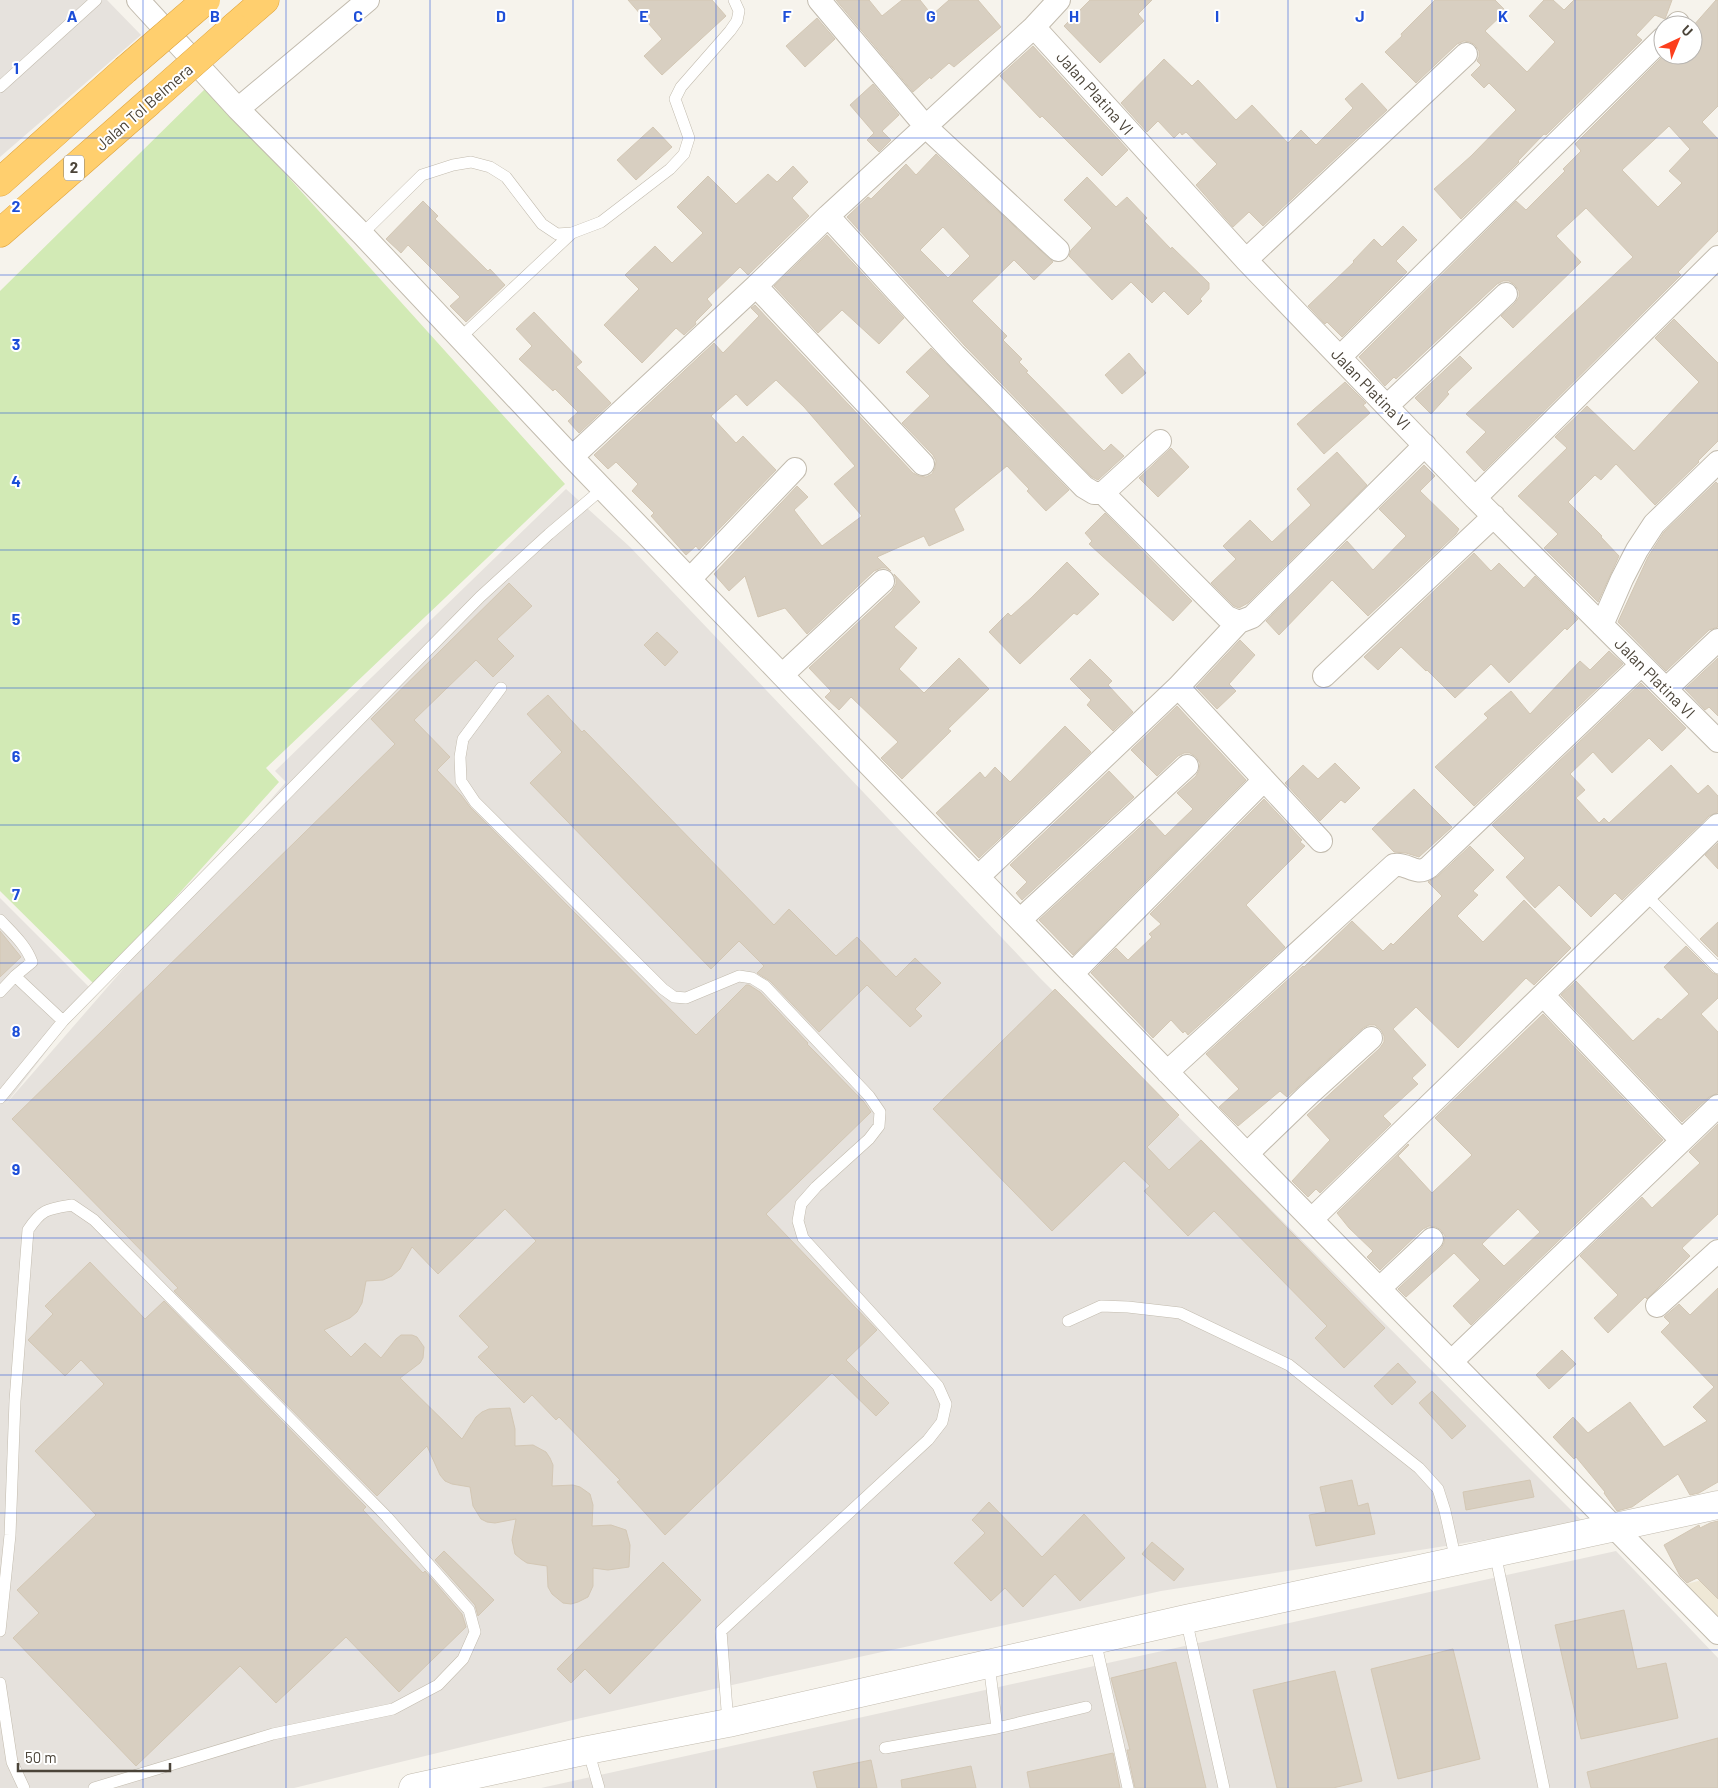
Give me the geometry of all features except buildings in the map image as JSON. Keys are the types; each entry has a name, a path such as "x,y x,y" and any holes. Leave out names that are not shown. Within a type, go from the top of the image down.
{"highway":[{"name":"2","path":"0,182 206,0"},
{"name":"Jalan Tol Belmera","path":"0,234 265,0"}],"street":[{"path":"138,0 238,109 362,234 602,489 1167,1072 1452,1362 1597,1532 1718,1633"},
{"path":"238,109 368,0"},
{"path":"819,0 926,127 1058,250"},
{"path":"572,457 756,286 828,216 1034,27 1059,0"},
{"name":"Jalan Platina VI","path":"1034,27 1246,260 1475,498 1718,741"},
{"path":"1340,357 1653,48"},
{"path":"1246,260 1466,54"},
{"path":"828,216 955,355 1084,487 1094,493 1103,493 1160,441"},
{"path":"1475,498 1718,258"},
{"path":"756,286 923,464"},
{"path":"1387,406 1506,294"},
{"path":"978,877 1178,687 1239,622 1252,617 1425,445"},
{"path":"1602,625 1622,579 1637,550 1654,524 1718,462"},
{"path":"690,579 795,469"},
{"path":"1103,493 1227,617 1239,622"},
{"path":"1324,676 1494,516"},
{"path":"782,675 883,581"},
{"path":"1666,689 1718,640"},
{"path":"1167,1072 1394,865 1402,865 1417,872 1429,868 1641,664"},
{"path":"1178,687 1321,841"},
{"path":"1020,920 1187,766"},
{"path":"1072,974 1264,780"},
{"path":"1312,1219 1718,825"},
{"path":"1543,995 1682,1140"},
{"path":"1247,1154 1371,1038"},
{"path":"1452,1362 1718,1106"},
{"path":"1380,1288 1432,1238"},
{"path":"1657,1306 1718,1251"},
{"path":"413,1788 588,1750 728,1723 1186,1619 1718,1505"}],"lane":[{"path":"0,87 96,0"},
{"path":"362,234 422,175 453,165 471,162 490,167 506,177 542,224 557,234 572,233 601,222 670,169 684,154 689,138 675,99 681,87 730,32 737,21 739,11 734,0"},
{"path":"460,338 572,233"},
{"path":"0,1098 63,1021 480,597 602,489"},
{"path":"502,688 463,739 460,757 461,781 475,802 663,989 674,997 686,998 739,976 752,978 765,986 869,1096 880,1112 879,1126 869,1139 816,1187 801,1204 798,1221 803,1238 938,1386 946,1404 942,1422 928,1440 721,1632 728,1723"},
{"path":"1646,895 1718,968"},
{"path":"0,920 29,952 32,962 0,992"},
{"path":"15,976 63,1021"},
{"path":"0,1631 10,1535 15,1401 28,1230 38,1215 54,1208 72,1205 94,1220 387,1517 469,1610 475,1632 463,1659 438,1685 393,1709 272,1734 94,1788"},
{"path":"1068,1320 1101,1306 1180,1313 1289,1365 1419,1468 1438,1490 1445,1511 1456,1561"},
{"path":"1495,1553 1544,1788"},
{"path":"1186,1619 1224,1788"},
{"path":"1095,1640 1128,1788"},
{"path":"989,1664 996,1728"},
{"path":"0,1682 12,1762 24,1788"},
{"path":"885,1748 996,1728 1086,1708"},
{"path":"588,1750 599,1788"}],"shaded area":[{"path":"0,0 107,0 141,35 0,157"},
{"path":"566,489 630,547 1040,978 1585,1524 1161,1591 581,1718 294,1788 0,1788 0,898 93,991 5,1105 286,782 275,771"},
{"path":"1616,1551 1718,1658 1718,1788 541,1788"},
{"path":"1718,1576 1718,1618 1686,1584"}],"green space":[{"path":"207,87 565,484 266,768 279,782 96,986 0,891 0,291"}]}
